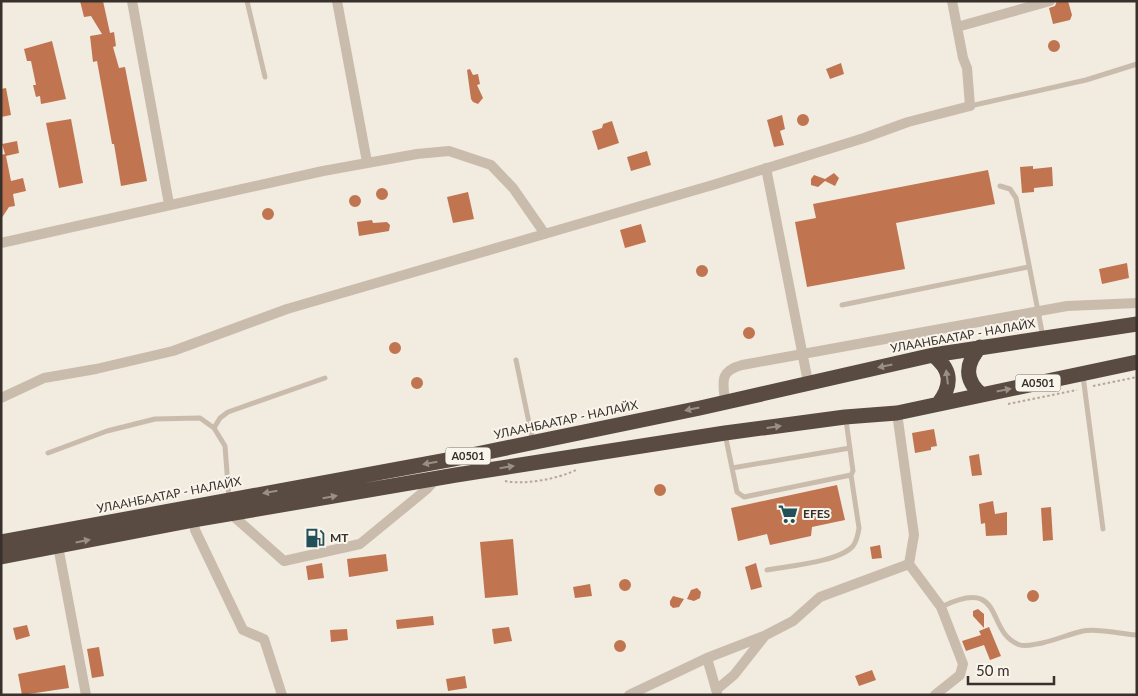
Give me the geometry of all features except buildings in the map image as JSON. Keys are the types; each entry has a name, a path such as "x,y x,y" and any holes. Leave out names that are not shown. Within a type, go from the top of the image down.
{"highway":[{"name":"УЛААНБААТАР - НАЛАЙХ","path":"1,557 194,520 230,507 725,402 932,355 1137,324"},
{"path":"980,347 971,358 968,366 975,389 982,395"},
{"path":"932,355 941,362 949,377 946,394 939,403"},
{"name":"УЛААНБААТАР - НАЛАЙХ","path":"1,542 230,507 435,480 725,433 845,417 896,413 1137,362"}],"street":[{"path":"132,1 170,204"},
{"path":"337,1 367,162"},
{"path":"1,398 44,378 96,369 173,351 288,309 453,262 502,245 766,168 864,138 908,122 970,106 967,68 952,1"},
{"path":"957,27 1050,1"},
{"path":"1,243 170,204 367,162 449,150 491,164 514,188 545,234"},
{"path":"766,168 808,382"},
{"path":"725,402 723,380 727,372 734,367 1067,306 1137,303"},
{"path":"896,413 914,536 909,564 941,607 963,664 960,674 935,695"},
{"path":"230,507 284,560 360,544 427,489 435,480"},
{"path":"194,520 196,530 243,630 264,639 282,695"},
{"path":"58,546 86,695"},
{"path":"630,695 707,658 766,636 793,620 820,596 909,564"},
{"path":"707,658 717,692 734,675 766,636"}],"lane":[{"path":"247,1 265,77"},
{"path":"970,106 1086,80 1137,64"},
{"path":"1000,186 1010,188 1016,198 1028,267 1040,312 1043,337"},
{"path":"842,305 1028,267"},
{"path":"516,360 534,442"},
{"path":"1082,374 1103,529"},
{"path":"214,428 220,418 228,412 324,378"},
{"path":"767,570 838,556 853,546 858,536 859,528 845,417"},
{"path":"48,453 107,431 155,420 200,418 214,428 225,446 230,507"},
{"path":"725,433 737,492 744,497 851,475"},
{"path":"732,468 850,448"},
{"path":"941,607 959,598 982,599 992,608 1010,641 1022,646 1053,641 1085,630 1137,635"}],"place":[{"name":"EFES","path":"788,514"},
{"name":"MT","path":"315,538"}]}
